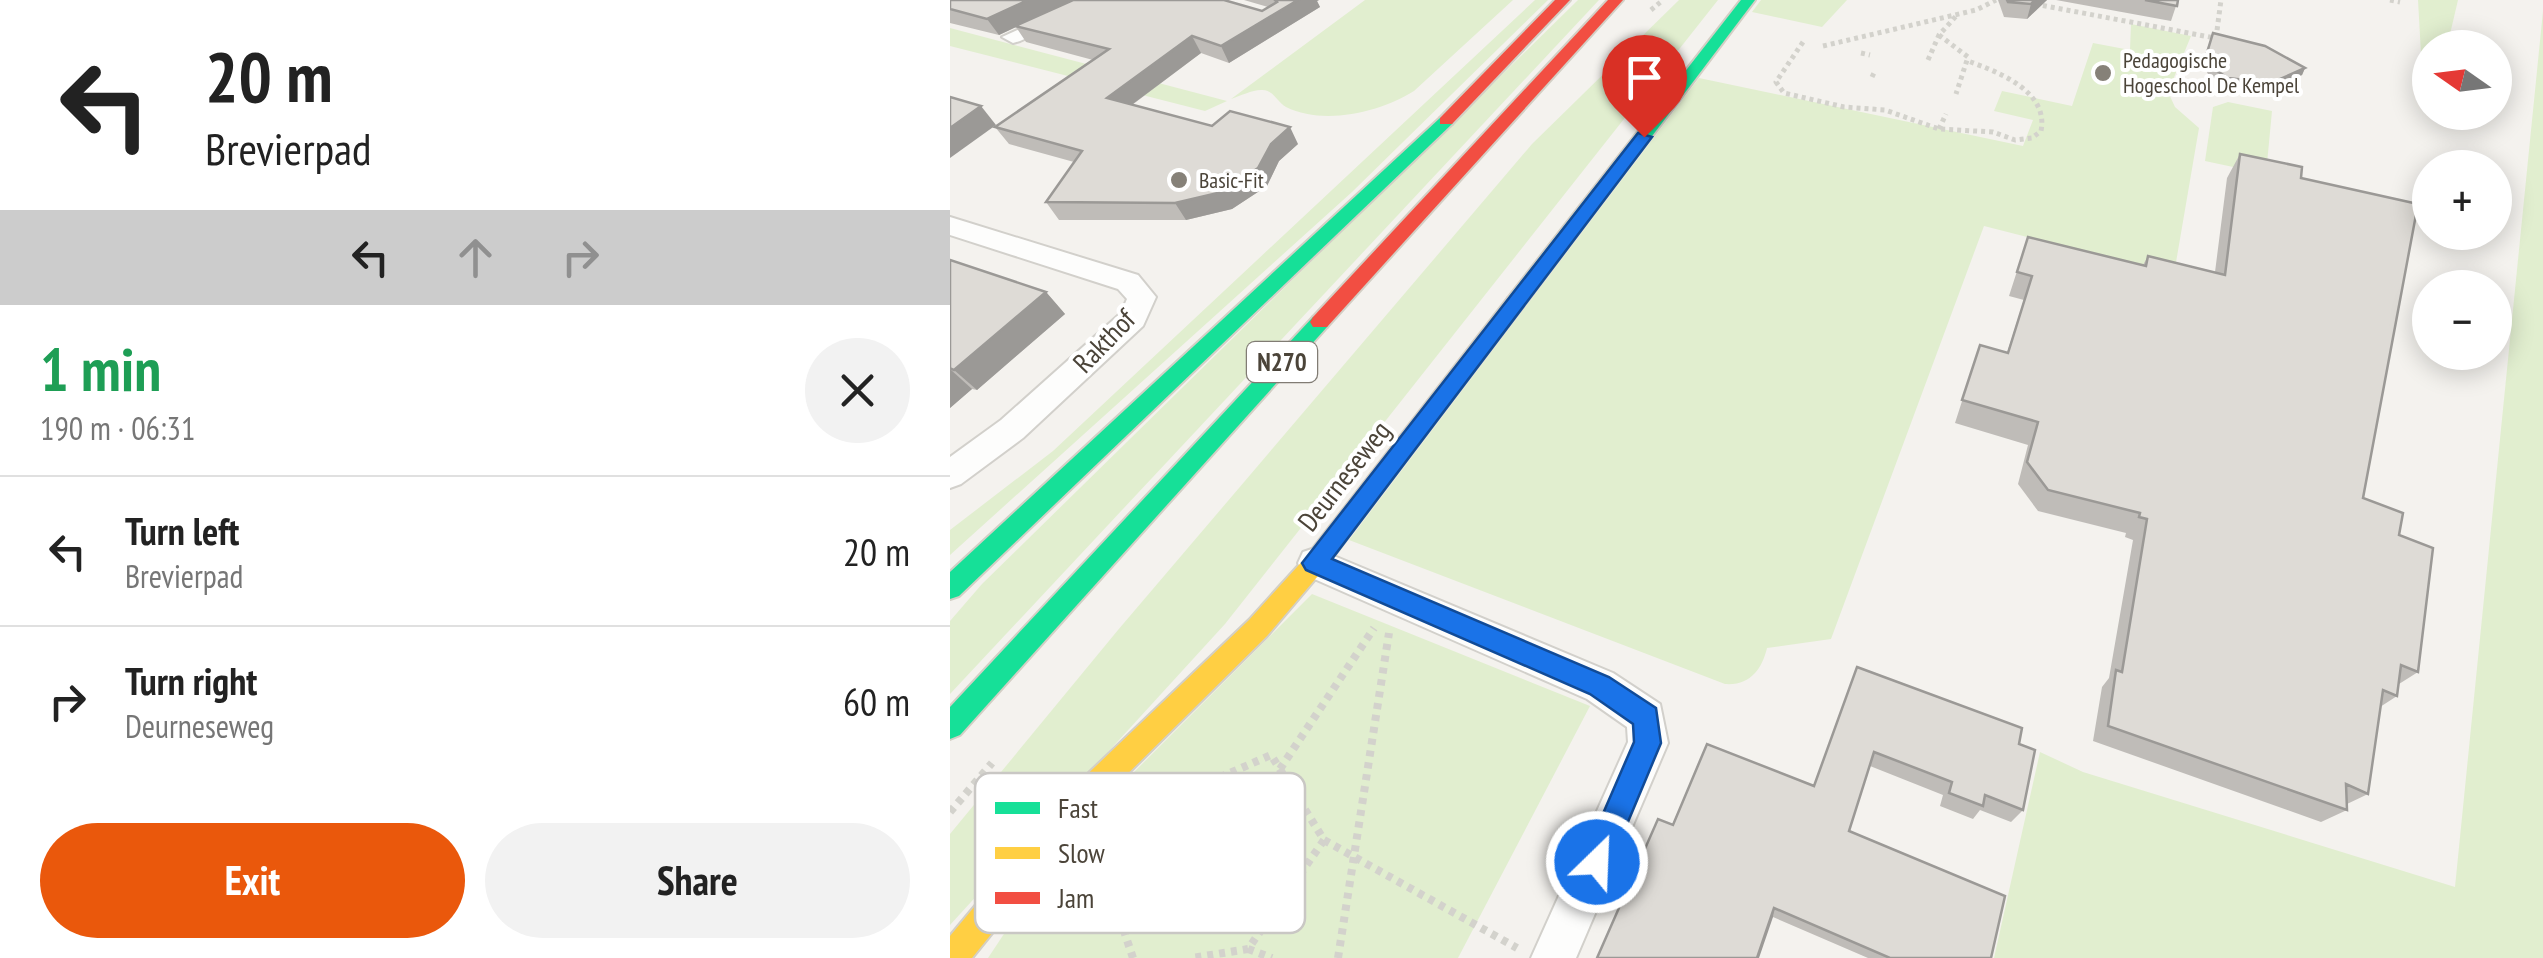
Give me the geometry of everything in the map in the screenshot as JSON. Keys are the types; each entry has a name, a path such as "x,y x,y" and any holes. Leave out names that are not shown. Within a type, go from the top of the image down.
{"main road":[{"name":"N270","path":"950,588 1458,110 1563,0"},
{"name":"N270","path":"950,726 1616,0"},
{"name":"Deurneseweg","path":"1110,773 1258,628 1314,563 1748,0"},
{"name":"Deurneseweg","path":"952,958 975,930"}],"street":[{"path":"1012,37 1101,0"},
{"name":"Rakthof","path":"950,226 1128,282 1142,296 1133,319 1012,429 950,475"},
{"path":"1314,563 1600,686 1646,717 1648,743 1553,958"}],"path":[{"path":"1823,46 1959,14 1996,0"},
{"path":"2216,38 2221,0"},
{"path":"2390,0 2400,2"},
{"path":"2030,4 2232,41"},
{"path":"1928,60 1939,36 1959,14"},
{"path":"1939,36 1968,57 1956,94"},
{"path":"1803,42 1776,82 1784,93 1844,108 1885,110 1939,129 1993,132 2015,140 2032,138 2041,130 2043,121 2033,95 1995,71 1968,61"},
{"path":"1860,53 1870,55"},
{"path":"1939,129 1946,114"},
{"path":"1280,769 1394,597"},
{"path":"1338,958 1394,597"},
{"path":"1230,773 1271,755 1282,773"},
{"path":"1305,809 1324,840 1536,958"},
{"path":"1305,867 1324,840"},
{"path":"1125,933 1133,958"},
{"path":"1248,948 1259,933"},
{"path":"1192,958 1248,948 1272,958"}],"green space":[{"path":"1365,0 1513,0 1414,91 1385,105 1334,116 1301,113 1286,107 1265,90 1231,99"},
{"path":"1535,0 1548,0 1352,192 950,555 950,530 1053,451"},
{"path":"1578,0 1599,0 950,694 950,621 982,584"},
{"path":"1679,0 1718,0 1225,624 1089,773 1000,773 1118,630 1532,144"},
{"path":"1761,0 1847,0 1822,27 1752,12"},
{"path":"2418,0 2458,0 2451,30 2420,30"},
{"path":"2543,11 2543,958 1994,958 2040,752 2083,772 2455,887 2507,370 2512,370 2512,320"},
{"path":"2131,24 2191,36 2168,92 2175,107 2199,128 2174,274 1984,226 1831,639 1767,648 1754,675 1725,684 1349,540 1699,78 2023,146 2033,120 1994,111 2002,91 2072,106 2093,43 2130,50"},
{"path":"950,28 1227,101 1205,111 950,46"},
{"path":"2228,102 2272,111 2266,174 2205,161 2213,107"},
{"path":"1312,594 1590,706 1458,958 988,958 1005,933 1305,933 1305,773 1133,773"},
{"path":"975,804 975,898 950,925 950,834"}],"building":[{"path":"950,0 1028,0 987,19 950,9"},
{"path":"1073,0 1224,0 1262,11 1275,0 1298,0 1221,46 1192,36 1107,98 1212,126 1230,111 1290,127 1271,144 1258,168 1222,192 1175,203 1046,202 1082,151 995,127 1109,49 1015,26"},
{"path":"2007,0 2035,0 2031,4"},
{"path":"2145,0 2178,0 2177,6"},
{"path":"2213,33 2265,46 2305,68 2271,83 2228,78 2211,67 2206,56"},
{"path":"950,97 981,106 950,128"},
{"path":"2240,154 2302,167 2301,178 2412,203 2412,236 2363,498 2403,513 2399,535 2433,548 2418,672 2401,665 2397,696 2383,690 2368,794 2346,784 2347,810 2108,726 2116,670 2122,672 2147,519 2139,517 2140,513 2048,490 2027,462 2038,422 1962,400 1980,345 2008,353 2032,276 2017,272 2028,237 2146,266 2148,256 2225,275"},
{"path":"950,260 1046,292 954,370 950,368"},
{"path":"1857,667 2022,728 2019,744 2035,750 2023,810 1985,795 1983,806 1949,793 1952,782 1874,752 1849,831 2005,896 1991,958 1890,958 1774,908 1757,958 1597,958 1658,819 1673,825 1707,744 1814,786"}],"traffic: fast":[{"path":"1515,303 1748,0"},
{"path":"950,588 1446,121"},
{"path":"950,726 1320,322"}],"traffic: slow":[{"path":"1109,773 1258,628 1315,563 1515,303"},
{"path":"952,958 975,930"}],"traffic: jam":[{"path":"1446,121 1563,0"},
{"path":"1320,322 1616,0"}],"place":[{"name":"Pedagogische Hogeschool De Kempel","path":"2103,73"},
{"name":"Basic-Fit","path":"1179,180"}],"route":[{"path":"1597,862 1648,743 1646,717 1600,686 1314,563 1644,137"}]}
